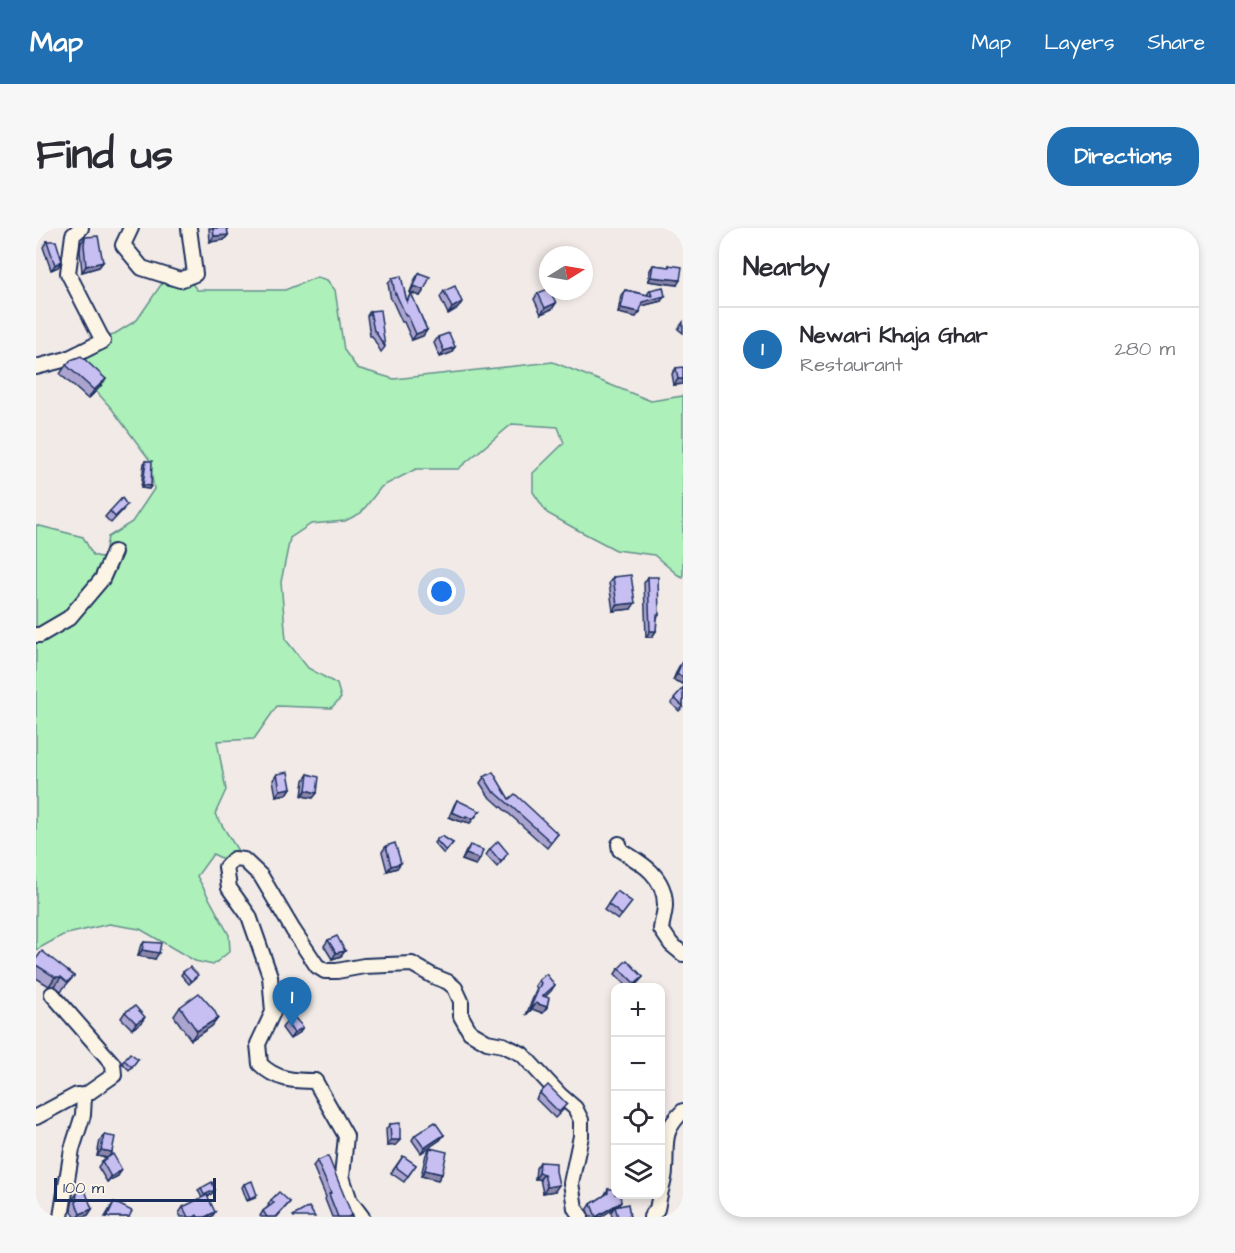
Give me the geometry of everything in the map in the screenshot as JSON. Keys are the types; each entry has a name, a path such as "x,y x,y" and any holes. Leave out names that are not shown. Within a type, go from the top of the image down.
{"street":[{"path":"36,367 67,359 103,341 68,273 73,235 81,228"},
{"path":"131,228 123,245 142,268 180,280 195,274 189,228"},
{"path":"36,635 40,635 69,618 102,579 114,552"},
{"path":"619,844 620,850 646,865 661,883 665,905 661,929 670,944 683,954"},
{"path":"362,1217 350,1201 342,1177 346,1136 315,1081 291,1081 266,1071 260,1064 258,1044 273,1012 270,976 249,916 229,888 226,867 234,859 244,860 261,876 317,966 325,971 337,972 364,966 412,964 448,982 455,988 461,1001 461,1016 470,1032 487,1042 503,1045 522,1054 575,1108 581,1120 581,1136 571,1183 575,1208 581,1217"},
{"path":"36,1117 76,1095 84,1096 114,1075 113,1064 52,994"},
{"path":"61,1217 72,1149 83,1115 84,1096"},
{"path":"665,1173 666,1139 671,1123 683,1111"},
{"path":"651,1217 657,1209 659,1199"}],"green space":[{"path":"167,276 187,277 197,290 285,290 317,277 327,280 335,290 344,350 357,368 394,379 553,362 651,401 683,396 683,577 654,555 616,550 547,513 533,492 533,473 564,443 558,427 512,424 458,469 416,469 381,487 361,513 345,521 311,524 290,538 281,582 286,640 308,668 337,684 341,698 331,708 277,706 254,739 217,741 226,790 215,814 240,854 233,864 213,854 197,876 229,935 230,951 213,965 195,961 140,929 109,924 63,935 36,950 36,525 83,537 93,555 104,558 108,537 132,522 154,489 149,459 112,409 67,359 137,320"}],"building":[{"path":"213,228 227,228 228,235 214,236"},
{"path":"98,236 103,262 86,266 85,237"},
{"path":"47,241 56,241 62,261 55,265"},
{"path":"653,265 682,267 680,280 651,277"},
{"path":"419,273 430,277 424,290 414,286"},
{"path":"401,276 407,302 411,293 427,330 416,334 395,294 392,278"},
{"path":"455,286 462,302 452,308 444,291"},
{"path":"663,287 665,296 642,302 640,312 621,308 625,290 652,296 650,290"},
{"path":"541,300 554,300 556,303 545,308"},
{"path":"380,310 385,347 374,331 370,311"},
{"path":"449,333 455,347 444,351 438,337"},
{"path":"81,356 106,379 94,390 66,365"},
{"path":"683,367 683,379 678,379 676,368"},
{"path":"146,461 152,461 151,486 143,485"},
{"path":"122,498 127,505 115,517 110,511"},
{"path":"631,575 635,603 617,605 613,577"},
{"path":"648,577 658,577 659,615 657,615 656,631 650,631"},
{"path":"683,663 683,677 677,674"},
{"path":"683,688 683,706 674,698"},
{"path":"288,772 291,788 280,790 277,774"},
{"path":"493,772 509,799 515,794 558,834 551,842 494,793 484,777"},
{"path":"308,774 319,777 317,793 306,790"},
{"path":"457,800 480,811 473,819 452,812"},
{"path":"442,836 453,843 446,851 436,840"},
{"path":"498,841 508,853 501,862 490,849"},
{"path":"395,843 401,863 391,866 386,846"},
{"path":"470,845 483,850 480,859 466,854"},
{"path":"617,891 632,902 622,915 608,904"},
{"path":"337,936 345,951 336,953 328,940"},
{"path":"144,942 161,943 159,953 142,950"},
{"path":"42,951 74,976 67,982 36,965 36,959"},
{"path":"627,960 643,977 634,983 619,968"},
{"path":"190,967 198,975 191,981 183,972"},
{"path":"546,974 555,985 543,996 549,998 547,1007 536,1003 530,1009 541,983 539,980"},
{"path":"199,993 218,1018 197,1031 180,1007"},
{"path":"135,1006 145,1017 136,1023 125,1012"},
{"path":"294,1017 303,1027 294,1033 286,1022"},
{"path":"130,1053 138,1059 132,1067 124,1060"},
{"path":"548,1085 567,1104 559,1112 540,1093"},
{"path":"435,1122 444,1135 424,1148 415,1135"},
{"path":"400,1123 400,1140 391,1140 390,1124"},
{"path":"104,1135 115,1137 112,1152 101,1150"},
{"path":"430,1148 447,1152 442,1174 425,1170"},
{"path":"113,1154 122,1170 111,1177 102,1161"},
{"path":"328,1156 352,1215 348,1217 338,1217 329,1194 331,1193 317,1161"},
{"path":"403,1156 416,1165 408,1176 396,1167"},
{"path":"540,1162 556,1163 559,1185 547,1187 544,1174 539,1173"},
{"path":"252,1181 257,1195 250,1198 244,1184"},
{"path":"212,1182 215,1190 204,1195 201,1188"},
{"path":"608,1189 611,1189 611,1199 621,1199 621,1202 596,1217 591,1204 608,1193"},
{"path":"85,1190 92,1209 80,1214 76,1203 77,1193"},
{"path":"279,1192 290,1202 276,1217 267,1217 263,1211 274,1203 271,1200"},
{"path":"207,1195 215,1212 205,1217 197,1215 188,1217 183,1207"},
{"path":"114,1202 132,1211 129,1217 107,1217"},
{"path":"628,1204 630,1217 618,1217 615,1207"},
{"path":"309,1207 315,1217 293,1216"}],"place":[{"name":"Newari Khaja Ghar","path":"292,1027"}]}
